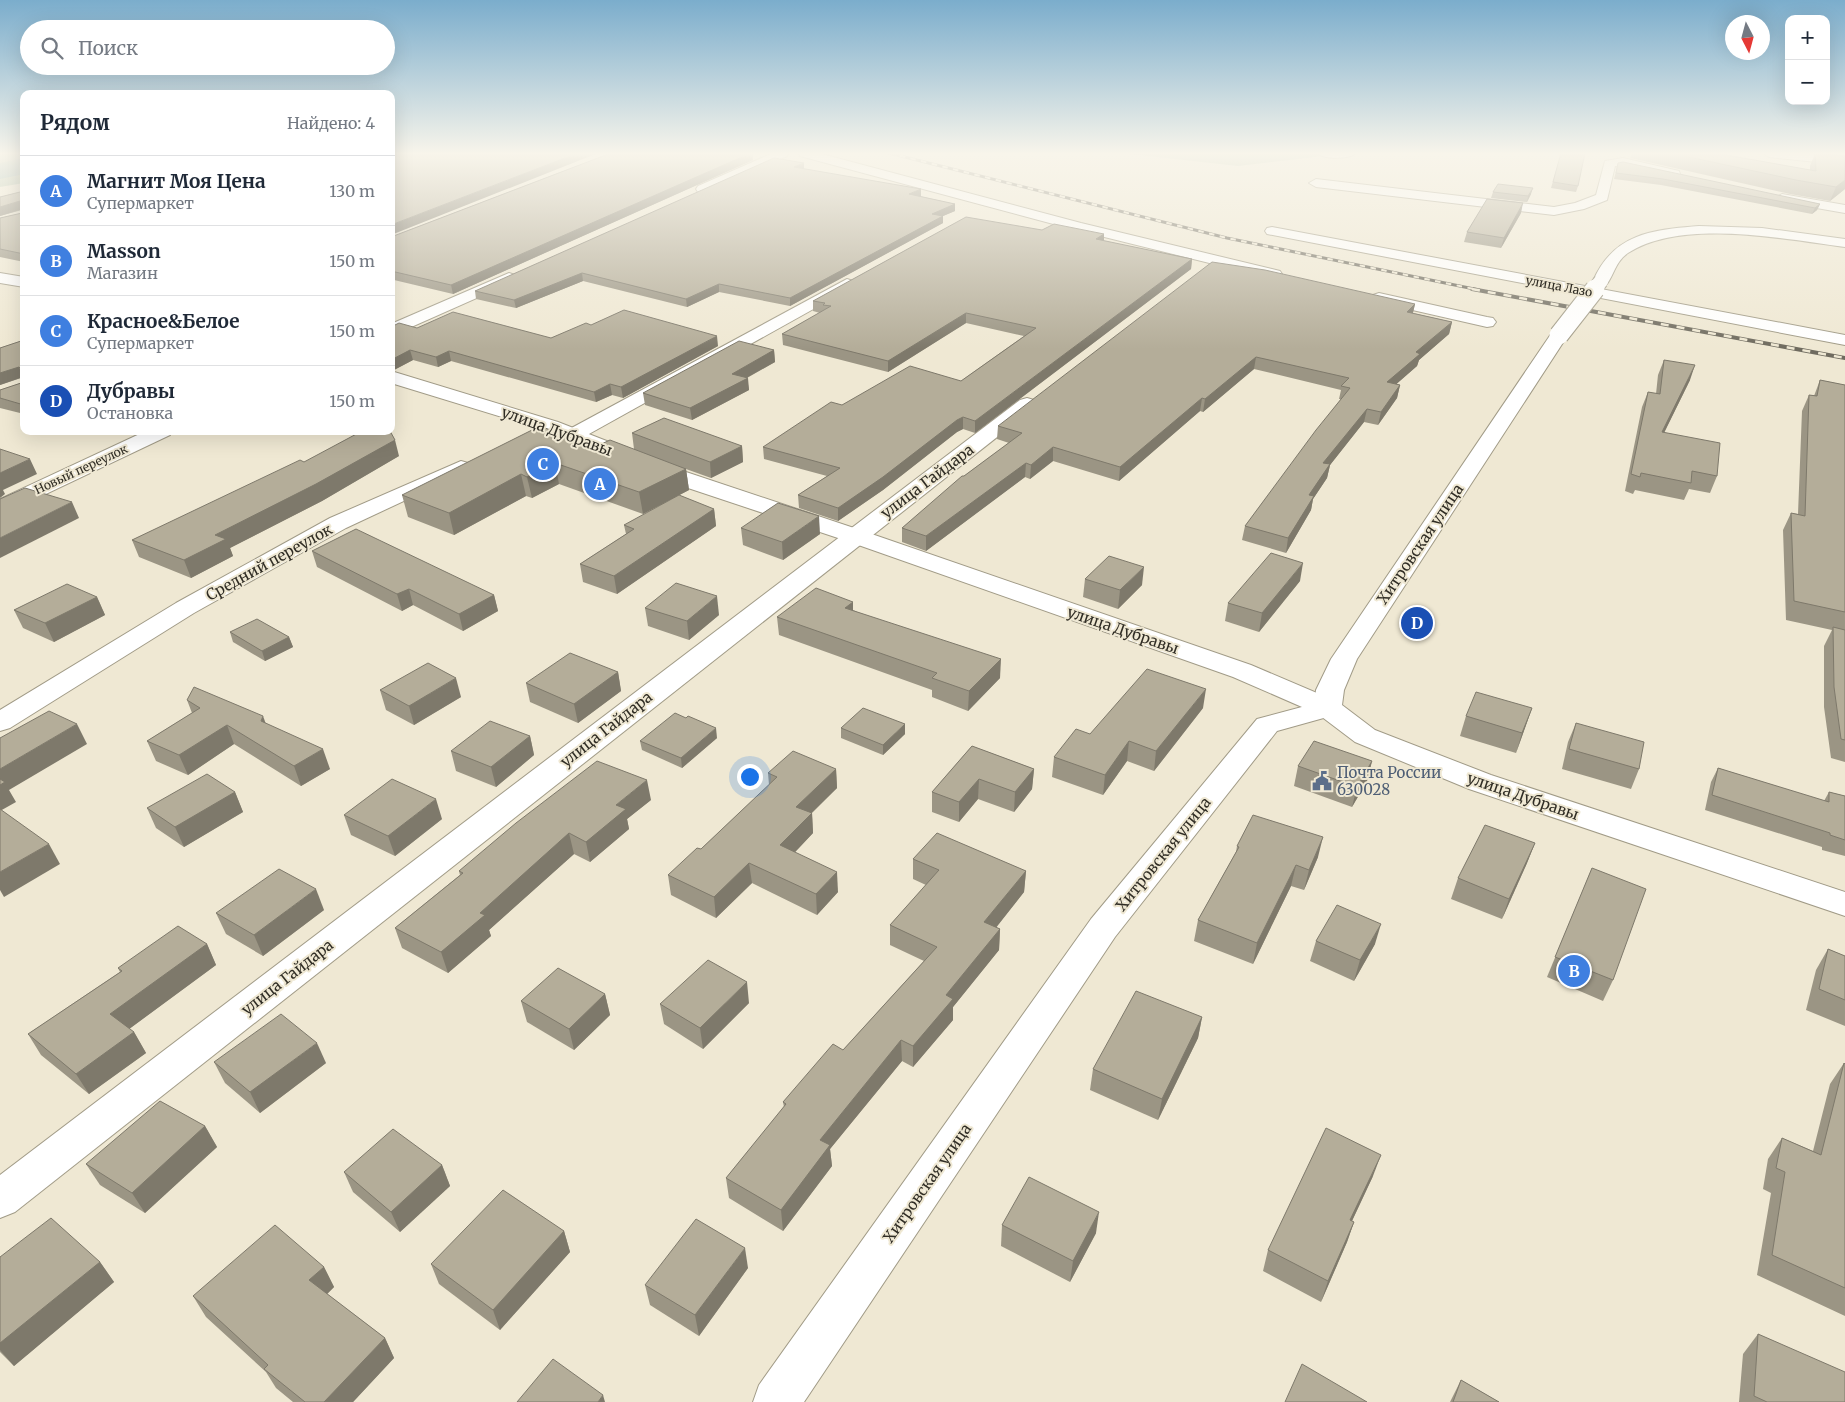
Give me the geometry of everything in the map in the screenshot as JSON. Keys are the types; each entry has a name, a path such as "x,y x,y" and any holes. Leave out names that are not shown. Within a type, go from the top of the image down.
{"main road":[{"path":"1049,218 1284,277"},
{"name":"улица Лазо","path":"1272,231 1845,340"},
{"name":"Хитровская улица","path":"776,1402 1103,928 1268,725 1328,708 1330,690 1344,659 1559,335 1601,281 1608,266 1624,249 1640,240 1665,234 1697,231 1757,233 1845,243"},
{"path":"1191,278 1215,260"},
{"path":"395,329 525,270"},
{"path":"574,435 862,276"},
{"path":"0,278 20,280"},
{"path":"1362,294 1487,322"},
{"name":"улица Дубравы","path":"395,378 551,426 678,477 855,536 1242,672 1328,708 1365,736 1480,782 1845,904"},
{"name":"улица Гайдара","path":"0,1199 1051,386"},
{"path":"524,438 551,426"},
{"name":"Новый переулок","path":"0,507 154,435"},
{"name":"Средний переулок","path":"0,722 185,608 338,523 480,459"}],"building":[{"path":"0,218 20,218 20,253 0,249"},
{"path":"395,218 408,218 395,223"},
{"path":"440,218 602,218 451,285 395,272 395,235"},
{"path":"638,218 938,218 790,298 719,284 686,299 582,273 514,300 475,291"},
{"path":"963,218 974,218 1042,230 1054,224 1104,234 1096,239 1192,259 975,421 963,417 957,420 883,477 838,508 798,495 840,468 763,447 831,402 842,405 910,366 961,381 1036,328 966,313 888,361 782,334 831,306 813,301"},
{"path":"1475,218 1515,218 1504,238 1467,232"},
{"path":"1212,262 1265,270 1415,304 1407,312 1452,322 1416,352 1420,354 1387,382 1400,385 1381,412 1367,409 1323,463 1330,464 1309,495 1314,496 1288,538 1245,526 1316,430 1350,388 1341,386 1349,378 1256,357 1205,399 1202,398 1120,467 1053,447 1031,465 1026,463 926,536 902,528 962,476 1022,433 998,426"},
{"path":"624,310 717,336 621,387 610,384 594,392 449,351 436,357 410,350 395,358 395,325 399,323 417,328 453,312 551,338 586,323 591,325"},
{"path":"20,341 20,368 0,373 0,348"},
{"path":"739,341 774,350 732,374 748,378 690,408 643,393"},
{"path":"1664,360 1695,365 1662,432 1720,443 1717,476 1692,471 1691,483 1641,473 1640,477 1631,474 1648,392 1660,394"},
{"path":"1820,380 1845,385 1845,612 1794,601 1791,513 1805,516 1809,395 1817,396"},
{"path":"20,383 20,404 0,398 0,390"},
{"path":"664,418 742,446 710,462 632,433"},
{"path":"540,426 595,447 610,440 686,469 639,492 555,463 527,477 521,474 449,513 402,495"},
{"path":"355,435 392,435 395,440 316,484 215,535 226,539 184,560 132,540 300,460 304,462"},
{"path":"0,449 30,459 0,473"},
{"path":"25,488 72,502 0,538 0,499"},
{"path":"679,495 714,509 614,576 580,564 634,529 624,525"},
{"path":"778,503 819,516 782,542 741,528"},
{"path":"356,529 494,595 459,614 409,589 397,594 312,551"},
{"path":"1271,553 1303,563 1262,613 1228,603"},
{"path":"1109,556 1144,567 1120,590 1085,579"},
{"path":"676,583 717,596 687,621 645,608"},
{"path":"67,584 97,597 45,623 14,610"},
{"path":"816,588 853,602 845,608 1001,659 969,691 932,678 937,673 777,617"},
{"path":"257,619 289,637 262,651 230,632"},
{"path":"1833,627 1845,630 1845,740 1841,739 1834,687"},
{"path":"570,653 618,672 574,704 526,683"},
{"path":"428,663 456,678 409,706 380,690"},
{"path":"1147,669 1206,689 1156,751 1129,741 1105,775 1054,757 1076,729 1090,734"},
{"path":"194,687 263,716 261,721 323,749 294,766 227,725 179,755 147,741 200,708 187,700"},
{"path":"1476,692 1532,708 1522,733 1466,716"},
{"path":"863,708 905,724 883,745 841,728"},
{"path":"49,711 77,724 0,769 0,738"},
{"path":"675,713 686,718 688,716 716,728 681,758 640,741"},
{"path":"490,721 530,736 491,767 451,751"},
{"path":"1576,723 1644,742 1639,769 1569,749"},
{"path":"1314,741 1372,761 1357,787 1298,766"},
{"path":"972,746 1034,769 1015,792 979,779 959,802 932,792"},
{"path":"793,751 836,769 796,807 812,813 780,845 837,872 816,894 749,863 714,897 668,875 697,848 701,849 777,777 768,773"},
{"path":"597,761 647,780 616,805 626,809 586,842 569,833 480,913 485,915 441,952 395,928 463,873 459,871 516,823"},
{"path":"1718,768 1829,802 1829,792 1845,796 1845,840 1830,835 1830,833 1712,795"},
{"path":"207,774 235,792 175,827 147,808"},
{"path":"392,779 436,799 388,836 344,815"},
{"path":"0,809 49,844 0,872"},
{"path":"1253,815 1323,837 1309,870 1296,865 1257,943 1198,920 1239,847 1237,846"},
{"path":"1485,825 1535,843 1509,899 1458,878"},
{"path":"937,833 1026,871 984,922 1000,929 946,995 953,999 913,1046 901,1040 820,1140 830,1145 781,1210 726,1178 786,1104 783,1102 833,1044 843,1050 937,947 890,925 939,870 913,859"},
{"path":"1592,868 1646,889 1613,980 1555,957"},
{"path":"279,869 316,889 254,935 216,913"},
{"path":"1337,905 1381,924 1360,960 1316,941"},
{"path":"178,926 207,944 110,1014 134,1032 76,1074 28,1034 122,971 118,968"},
{"path":"1828,949 1845,956 1845,1000 1819,989"},
{"path":"708,960 747,982 700,1028 660,1004"},
{"path":"558,968 605,994 569,1029 521,1001"},
{"path":"1136,991 1202,1017 1162,1099 1093,1069"},
{"path":"281,1014 317,1043 250,1092 214,1062"},
{"path":"1844,1063 1845,1288 1772,1255 1785,1172 1776,1168 1782,1138 1821,1155"},
{"path":"160,1101 205,1126 132,1193 86,1164"},
{"path":"1326,1128 1381,1155 1350,1220 1354,1222 1328,1281 1268,1250"},
{"path":"393,1129 442,1165 391,1212 344,1172"},
{"path":"1029,1177 1099,1212 1073,1261 1002,1225"},
{"path":"503,1190 564,1231 493,1310 431,1264"},
{"path":"51,1218 100,1262 0,1343 0,1257"},
{"path":"696,1219 745,1248 695,1315 645,1285"},
{"path":"275,1225 324,1267 309,1280 385,1338 324,1402 305,1402 264,1369 268,1365 193,1296"},
{"path":"1758,1334 1845,1372 1845,1402 1767,1402 1754,1396"},
{"path":"553,1359 603,1395 598,1402 517,1402"},
{"path":"1302,1364 1367,1402 1285,1402"},
{"path":"1461,1380 1499,1402 1453,1402"}],"railway":[{"path":"1149,218 1227,238 1479,290"},
{"path":"1472,289 1845,358"}],"place":[{"name":"Красное&Белое","path":"543,464"},
{"name":"Магнит Моя Цена","path":"600,484"},
{"name":"Дубравы","path":"1417,623"},
{"name":"Почта России 630028","path":"1322,781"},
{"name":"Masson","path":"1574,971"}]}
